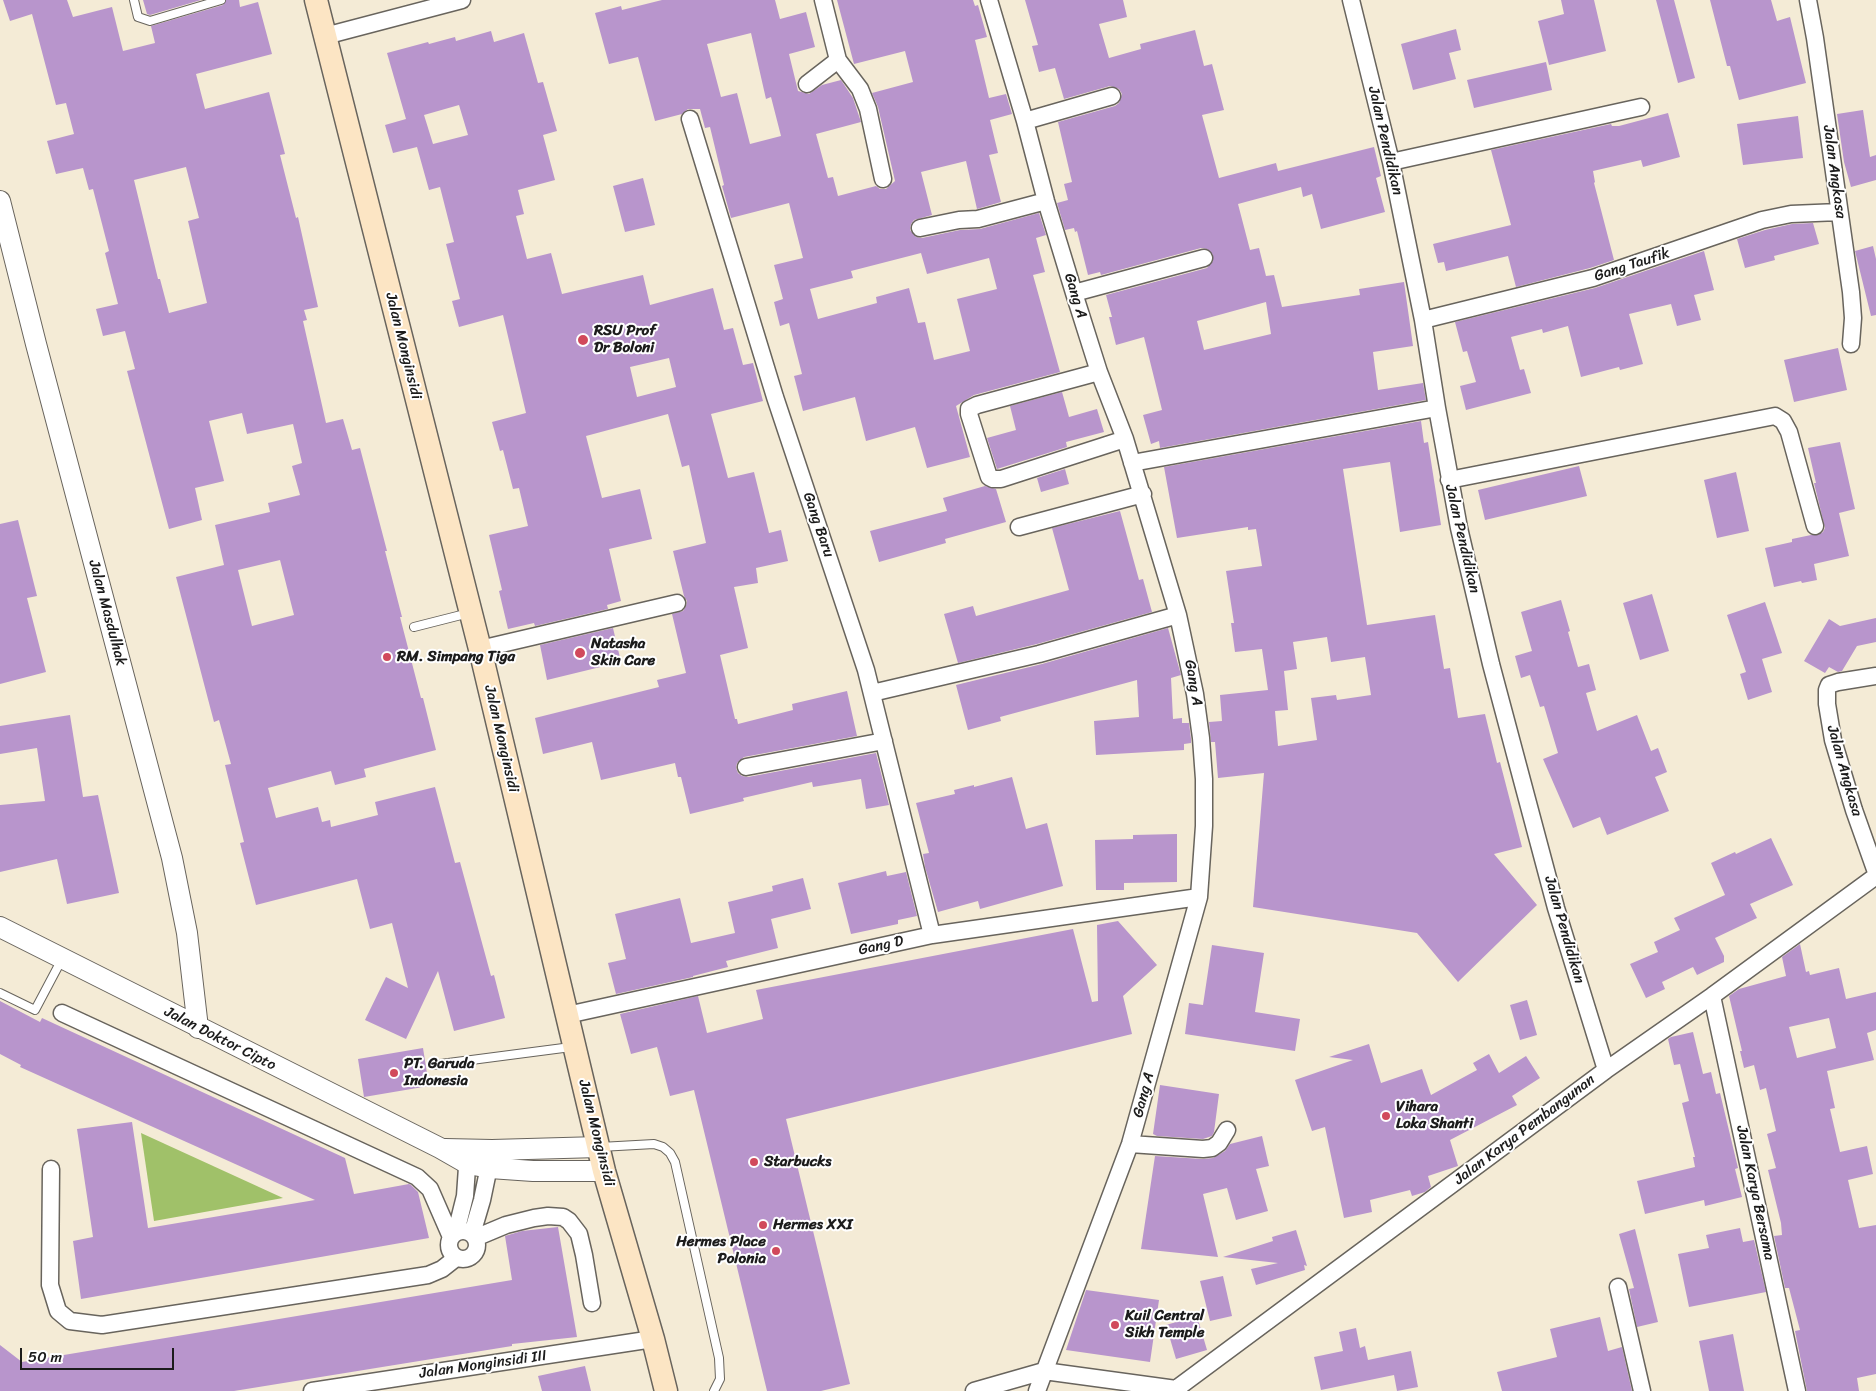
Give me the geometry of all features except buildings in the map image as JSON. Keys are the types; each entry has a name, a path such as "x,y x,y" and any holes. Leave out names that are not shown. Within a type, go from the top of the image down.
{"main road":[{"name":"Jalan Monginsidi","path":"316,0 469,613 480,649 576,1046 604,1171 653,1339 666,1391"}],"street":[{"path":"325,36 462,0"},
{"path":"823,0 838,60 855,81 865,99 883,179"},
{"name":"Gang A","path":"989,0 1074,293 1099,372 1125,439 1143,494 1178,615 1188,652 1202,738 1204,779 1204,826 1198,897 1130,1144 1037,1391"},
{"name":"Jalan Pendidikan","path":"1351,0 1392,162 1423,320 1449,480 1459,528 1492,664 1556,908 1606,1070"},
{"name":"Jalan Angkasa","path":"1808,0 1816,38 1839,212 1852,292 1851,344"},
{"path":"807,84 838,60"},
{"path":"1025,121 1112,96"},
{"path":"1392,162 1641,107"},
{"name":"Gang Baru","path":"690,119 775,398 838,582 872,693 932,935"},
{"name":"Jalan Masdulhak","path":"0,201 172,858 187,933 198,1028"},
{"path":"920,228 958,220 978,219 1046,201"},
{"name":"Gang Taufik","path":"1423,320 1593,278 1762,220 1790,214 1839,212"},
{"path":"1074,293 1204,258"},
{"path":"1099,372 977,405 969,409 989,477 1001,479 1125,439"},
{"path":"1132,463 1437,408"},
{"path":"1449,480 1775,416 1783,421 1789,432 1815,526"},
{"path":"1019,527 1143,494"},
{"path":"480,649 678,604"},
{"path":"872,693 1039,654 1178,615"},
{"name":"Jalan Angkasa","path":"1876,676 1829,685 1827,697 1833,740 1876,874"},
{"path":"746,766 884,742"},
{"name":"Jalan Karya Pembangunan","path":"1177,1390 1606,1070 1712,996 1876,874"},
{"name":"Gang D","path":"568,1015 932,935 1198,897"},
{"name":"Jalan Doktor Cipto","path":"0,928 440,1148 468,1157 491,1159 533,1171 604,1171"},
{"name":"Jalan Karya Bersama","path":"1712,996 1797,1391"},
{"path":"51,1169 50,1285 58,1311 70,1321 102,1325 428,1275 442,1269 456,1258 468,1259 474,1254 477,1247 463,1235 430,1189 418,1177 62,1012"},
{"path":"1130,1144 1203,1150 1212,1148 1219,1143 1227,1130"},
{"name":"Jalan Doktor Cipto","path":"491,1159 599,1147"},
{"path":"463,1235 468,1157"},
{"path":"456,1258 449,1249 463,1235 491,1159"},
{"path":"463,1235 534,1218 548,1216 563,1217 569,1221 578,1234 584,1255 592,1303"},
{"path":"1618,1286 1642,1391"},
{"name":"Jalan Monginsidi III","path":"312,1391 401,1384 653,1339"},
{"path":"974,1391 1044,1370 1177,1390"}],"lane":[{"path":"134,0 138,17 150,21 220,0"},
{"path":"414,627 469,613"},
{"path":"0,993 35,1010 62,959"},
{"path":"433,1065 560,1050 576,1046"},
{"path":"599,1147 654,1144 663,1147 670,1153 675,1162 679,1173 718,1358 720,1379 714,1391"}],"green space":[{"path":"141,1133 283,1198 154,1221"}],"place":[{"name":"RSU Prof Dr Boloni","path":"583,340"},
{"name":"Natasha Skin Care","path":"580,653"},
{"name":"RM. Simpang Tiga","path":"387,657"},
{"name":"PT. Garuda Indonesia","path":"394,1073"},
{"name":"Vihara Loka Shanti","path":"1386,1116"},
{"name":"Starbucks","path":"754,1162"},
{"name":"Hermes XXI","path":"763,1225"},
{"name":"Hermes Place Polonia","path":"776,1251"},
{"name":"Kuil Central Sikh Temple","path":"1115,1325"}]}
